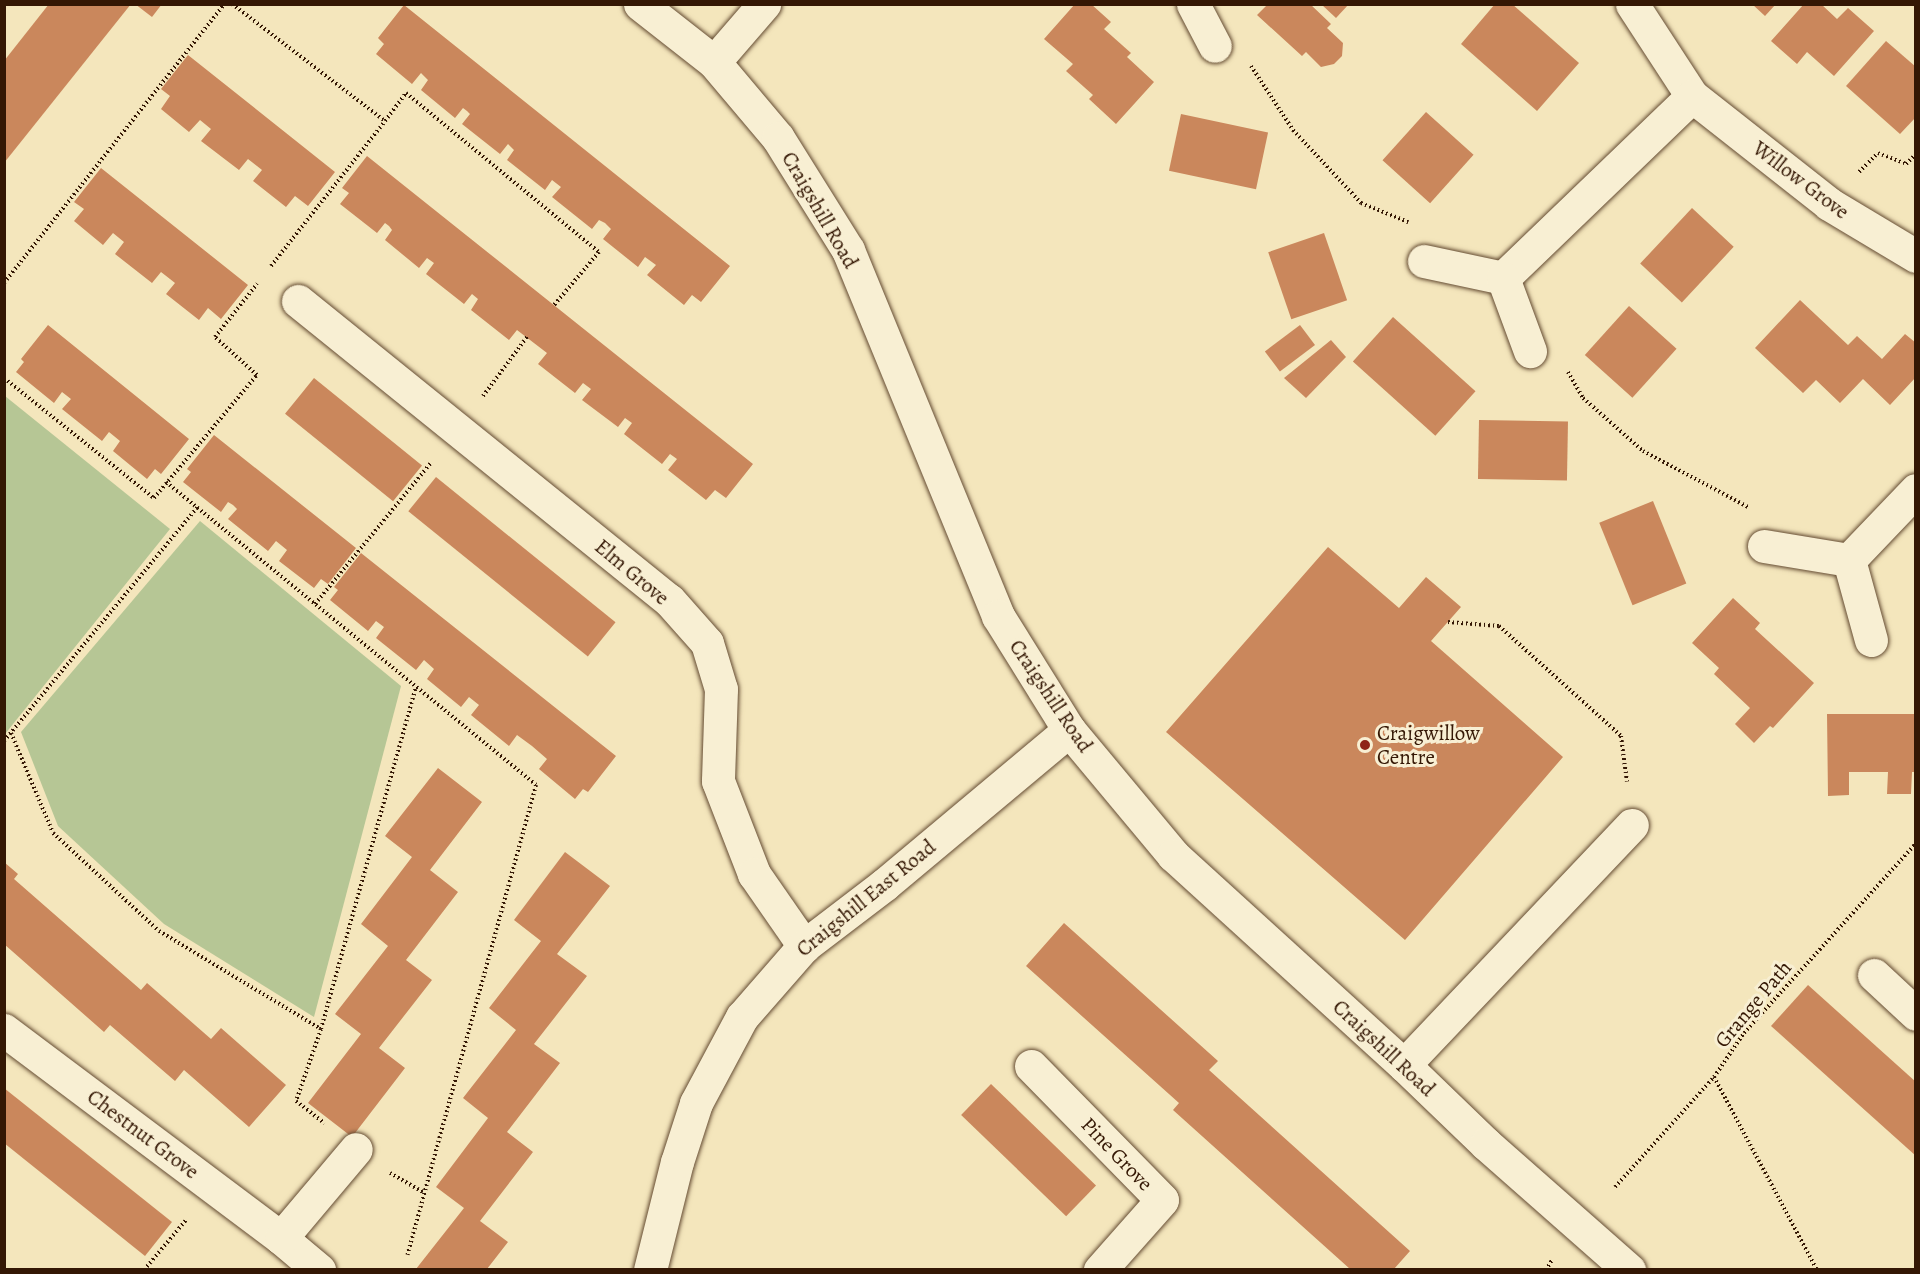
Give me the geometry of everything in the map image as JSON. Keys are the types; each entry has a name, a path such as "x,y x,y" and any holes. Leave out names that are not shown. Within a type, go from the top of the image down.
{"street":[{"name":"Craigshill Road","path":"640,4 714,62 778,138 848,250 998,616 1069,730 1173,855 1404,1065 1486,1144 1629,1269"},
{"path":"714,62 764,4"},
{"path":"1193,4 1215,46"},
{"name":"Willow Grove","path":"1632,4 1692,96 1828,204 1916,256"},
{"path":"1503,278 1692,96"},
{"path":"1424,261 1503,278"},
{"path":"1503,278 1530,351"},
{"name":"Elm Grove","path":"298,301 669,600 707,643 721,689 718,781 754,874 804,946"},
{"path":"1849,560 1916,490"},
{"path":"1764,546 1849,560"},
{"path":"1849,560 1871,640"},
{"name":"Craigshill East Road","path":"650,1269 676,1162 696,1103 742,1017 804,946 885,884 1069,730"},
{"path":"1404,1065 1632,825"},
{"path":"1874,975 1916,1014"},
{"name":"Chestnut Grove","path":"4,1030 319,1269"},
{"name":"Pine Grove","path":"1031,1066 1162,1200 1100,1269"},
{"path":"281,1238 356,1149"}],"path":[{"path":"4,283 224,4"},
{"path":"232,4 385,121 406,93 599,252 554,305"},
{"path":"1215,46 1243,54 1293,130 1361,203 1423,229 1424,261"},
{"path":"1828,204 1878,153 1906,164 1916,153"},
{"path":"315,604 458,430 527,337"},
{"path":"1530,351 1554,348 1583,398 1643,451 1751,509 1764,546"},
{"path":"4,378 154,498 166,482 536,785 407,1255"},
{"path":"4,741 197,508"},
{"path":"1448,621 1499,626 1621,736 1632,825"},
{"path":"356,1149 296,1101 321,1029 416,687"},
{"path":"11,733 53,833 159,931 321,1029"},
{"name":"Grange Path","path":"1615,1187 1714,1077 1744,1033 1916,843"},
{"path":"1714,1077 1817,1269"},
{"path":"402,1182 424,1193"},
{"path":"144,1269 213,1187"},
{"path":"1546,1269 1554,1257"}],"green space":[{"path":"5,396 170,529 5,734"},
{"path":"200,521 401,686 314,1017 164,924 58,826 21,732"}],"building":[{"path":"49,4 131,4 4,163 4,61"},
{"path":"135,4 162,4 152,17"},
{"path":"1075,4 1091,4 1111,22 1104,29 1131,53 1127,57 1154,82 1116,124 1089,99 1093,95 1066,71 1073,64 1044,39"},
{"path":"1268,4 1310,4 1331,24 1327,28 1343,43 1342,56 1334,64 1321,67 1306,52 1302,56 1257,15"},
{"path":"1321,4 1349,4 1336,18"},
{"path":"1495,4 1512,4 1579,63 1537,111 1461,44"},
{"path":"1752,4 1776,4 1765,16"},
{"path":"1804,4 1821,4 1837,19 1848,8 1874,31 1834,76 1807,52 1797,64 1771,41"},
{"path":"404,5 730,266 701,302 692,295 684,305 647,275 656,265 645,257 638,267 603,239 611,229 605,223 599,220 592,229 552,197 561,187 552,180 545,190 507,160 514,150 508,144 500,154 462,124 470,114 467,111 463,108 455,118 421,90 428,80 421,73 412,84 376,54 384,44 378,38"},
{"path":"1886,41 1916,67 1916,117 1900,134 1846,86"},
{"path":"188,55 335,172 308,206 295,196 286,207 253,181 262,170 248,159 239,170 201,141 211,129 200,120 189,132 161,109 170,96 161,89"},
{"path":"1426,112 1474,155 1430,203 1383,160"},
{"path":"1181,114 1268,133 1256,189 1169,171"},
{"path":"367,156 753,464 726,498 715,490 706,500 668,470 677,459 670,454 662,464 624,434 632,423 625,418 618,427 582,400 591,389 583,383 575,393 538,364 547,353 517,330 509,340 471,310 478,299 472,294 464,304 426,274 434,263 427,258 419,268 385,240 392,230 389,226 385,223 377,233 340,204 349,193 342,188"},
{"path":"101,168 248,285 221,319 208,308 199,320 166,294 175,283 170,279 161,272 152,283 115,254 124,242 113,233 103,245 74,221 84,209 74,202"},
{"path":"1692,208 1734,247 1682,302 1640,264"},
{"path":"1324,233 1347,300 1291,319 1268,252"},
{"path":"1800,300 1848,345 1857,336 1882,359 1905,334 1916,343 1916,377 1890,405 1863,379 1840,403 1816,380 1803,393 1755,348"},
{"path":"1629,306 1677,349 1632,398 1585,355"},
{"path":"1393,317 1475,391 1435,436 1353,362"},
{"path":"48,325 189,439 161,474 155,469 147,479 113,451 120,441 109,432 102,441 62,409 71,399 62,392 54,403 16,372 24,362 21,359"},
{"path":"1300,325 1315,345 1280,371 1265,351"},
{"path":"1331,340 1346,357 1306,398 1284,378"},
{"path":"314,378 422,465 393,501 285,414"},
{"path":"1479,420 1568,422 1567,481 1478,479"},
{"path":"214,435 356,548 328,584 321,579 314,588 279,561 287,550 276,541 268,551 228,519 237,509 233,505 228,502 221,512 183,482 191,472 187,469"},
{"path":"436,477 616,622 588,657 408,511"},
{"path":"1653,501 1686,584 1633,605 1599,523"},
{"name":"Craigwillow Centre","path":"1328,547 1399,608 1426,577 1461,607 1431,641 1563,757 1405,940 1166,732"},
{"path":"361,553 616,756 588,792 583,789 575,799 539,769 547,759 532,746 517,735 509,746 471,715 479,705 469,697 461,707 427,679 434,669 424,660 416,670 376,638 384,627 376,621 368,631 330,600 338,590 334,587"},
{"path":"1733,598 1760,623 1755,629 1814,683 1773,728 1770,726 1754,743 1735,724 1750,708 1714,674 1719,668 1692,643"},
{"path":"1827,714 1916,714 1916,772 1912,772 1911,794 1887,794 1888,772 1849,772 1849,795 1828,796"},
{"path":"438,768 482,802 430,870 458,892 406,960 432,980 379,1048 405,1068 352,1137 308,1103 361,1034 335,1014 388,946 361,924 412,857 385,836"},
{"path":"565,852 610,886 557,954 587,976 534,1044 560,1063 507,1132 533,1152 480,1221 508,1242 487,1269 416,1269 464,1208 436,1187 488,1118 463,1098 516,1030 489,1008 541,941 514,920"},
{"path":"4,862 18,874 14,879 141,990 147,983 211,1039 221,1028 286,1085 249,1127 184,1070 175,1081 110,1025 104,1032 4,944"},
{"path":"1064,923 1218,1061 1209,1070 1410,1251 1394,1269 1350,1269 1173,1110 1179,1103 1026,966"},
{"path":"1808,985 1916,1082 1916,1156 1771,1026"},
{"path":"991,1084 1096,1185 1066,1216 961,1115"},
{"path":"4,1088 172,1222 145,1256 4,1143"}],"place":[{"name":"Craigwillow Centre","path":"1365,745"}]}
